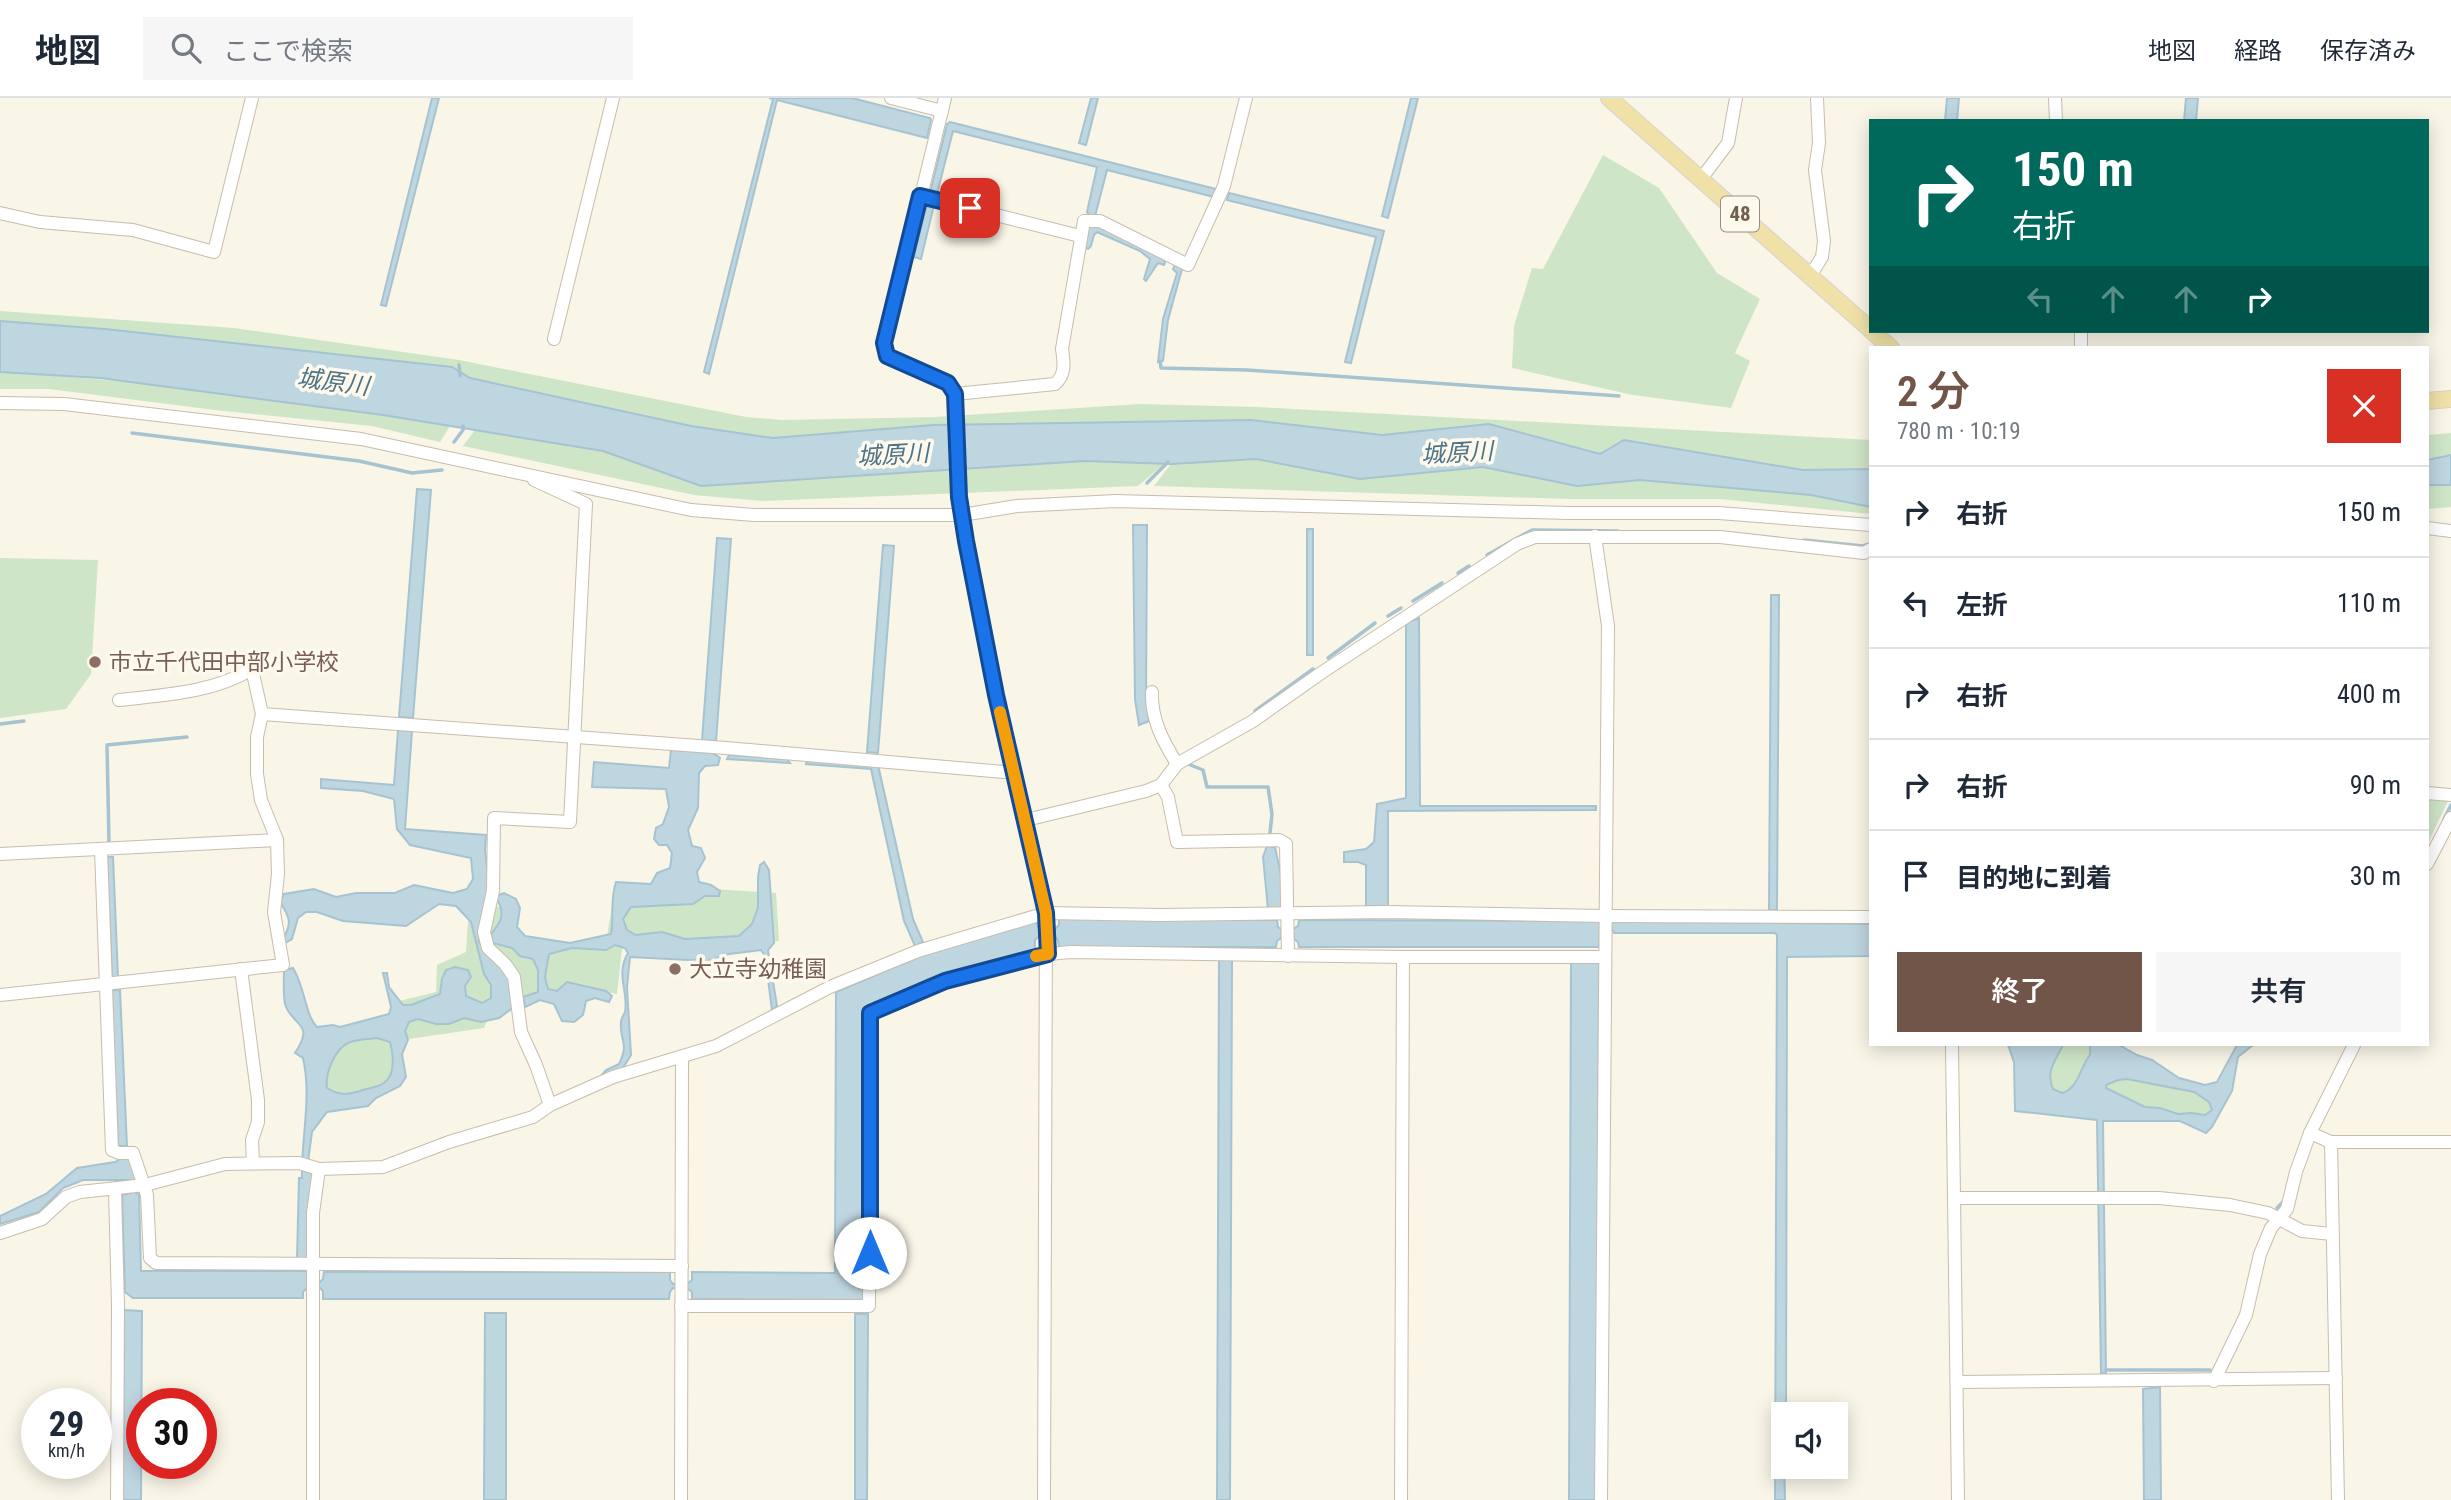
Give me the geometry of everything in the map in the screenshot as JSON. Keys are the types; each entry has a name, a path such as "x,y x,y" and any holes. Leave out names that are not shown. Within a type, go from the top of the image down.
{"main road":[{"name":"48","path":"1609,98 1869,328"},
{"name":"48","path":"1874,333 1889,346"},
{"path":"2429,401 2451,399"}],"street":[{"path":"0,214 40,222 133,230 214,253 252,98"},
{"path":"555,339 613,98"},
{"path":"891,98 943,104 884,343 887,356 948,383 954,398 962,515 994,682 1046,913 1048,954 1044,1500"},
{"path":"954,398 1055,384 1062,378 1062,349 1084,221 1091,220 1188,265 1224,186 1246,98"},
{"path":"1701,179 1728,143 1736,98"},
{"path":"1810,276 1822,257 1824,241 1815,170 1819,143 1817,98"},
{"path":"2055,98 2056,119"},
{"path":"920,196 1080,236"},
{"path":"0,403 64,404 361,439 691,510 754,515 962,515 1017,506 1116,501 1568,513 1719,513 1869,525"},
{"path":"512,470 586,504 570,822 494,818 492,896 485,932 488,948 514,977 521,1032 550,1105"},
{"path":"2429,527 2451,524"},
{"path":"2429,527 2451,531"},
{"path":"1595,536 1608,626 1601,1500"},
{"path":"1026,820 1161,785 1177,764 1253,721 1517,544 1535,537 1720,537 1864,553 1869,550"},
{"path":"0,995 283,965 274,912 278,874 277,840 261,800 257,774 257,737 262,714 252,668 239,677 187,693 119,700"},
{"path":"1152,692 1160,735 1177,764"},
{"path":"262,714 726,748 1004,772 1014,770"},
{"path":"1161,785 1168,797 1177,842 1279,841 1286,844 1289,956"},
{"path":"2429,793 2451,795"},
{"path":"2429,860 2451,818"},
{"path":"0,854 277,840"},
{"path":"101,850 112,1150 133,1153 118,1306 117,1500"},
{"path":"0,1233 42,1219 66,1197 80,1192 131,1187 225,1164 383,1167 449,1142 533,1117 550,1105 613,1077 716,1046 854,976 918,951 1046,913 1387,912 1605,923 1869,917"},
{"path":"681,1306 869,1306 870,1013 945,981 1048,954 1070,952 1605,957"},
{"path":"1401,1500 1403,957"},
{"path":"241,969 258,1100 258,1122 252,1140 253,1163"},
{"path":"1952,1046 1958,1500"},
{"path":"2214,1381 2246,1315 2260,1254 2271,1228 2287,1209 2296,1172 2310,1133 2354,1046"},
{"path":"681,1500 682,1058"},
{"path":"2310,1133 2331,1142 2451,1142"},
{"path":"2331,1142 2338,1500"},
{"path":"309,1166 315,1265 313,1500"},
{"path":"131,1187 150,1258 156,1263 682,1266"},
{"path":"1955,1199 2101,1196 2159,1198 2230,1205 2268,1213 2302,1231 2332,1234"},
{"path":"1958,1382 2336,1378"}],"green space":[{"path":"1603,155 1659,188 1717,273 1760,299 1735,353 1750,361 1731,408 1633,395 1512,368 1514,326 1532,268 1543,269"},
{"path":"0,311 234,328 459,360 746,417 782,420 936,417 1141,404 1257,407 1869,440 1869,469 1803,470 1624,440 1600,454 1489,424 1382,435 1251,420 933,425 773,438 691,426 470,378 452,367 105,329 0,321"},
{"path":"0,372 226,393 450,426 440,442 372,426 49,389 0,389"},
{"path":"475,430 603,451 701,486 1085,461 1164,464 1138,486 763,501 694,495 463,446"},
{"path":"2451,433 2451,455 2429,460 2429,435"},
{"path":"1256,459 1360,479 1483,467 1577,486 1640,480 1811,495 1869,507 1869,514 1720,499 1570,499 1154,486 1171,464"},
{"path":"2429,485 2451,485 2451,507 2429,509"},
{"path":"0,558 98,560 91,674 66,709 0,718"},
{"path":"2429,797 2449,799 2429,841"},
{"path":"616,883 776,893 779,941 622,949 617,994 568,985 558,999 496,1001 484,1028 402,1040 391,1086 311,1109 308,1034 394,1018 395,1002 436,992 437,965 466,952 469,905 517,908 511,942 605,948"},
{"path":"2025,1046 2103,1046 2107,1061 2222,1093 2207,1122 2028,1103"}],"water":[{"path":"432,98 439,98 386,306 381,305"},
{"path":"769,98 852,98 931,120 927,138 777,100 709,374 704,372 773,99"},
{"path":"1091,98 1098,98 1086,145 1079,143"},
{"path":"1411,98 1418,98 1388,218 1382,216"},
{"path":"1947,98 1959,98 1957,119 1945,119"},
{"path":"2186,98 2198,98 2196,119 2184,119"},
{"path":"950,122 1216,189 1214,197 1107,170 1093,224 1166,259 1164,265 1158,263 1146,281 1144,279 1150,259 1140,251 1097,232 1091,246 1088,249 1084,246 1089,215 1087,212 1097,167 953,131 937,194 930,193 947,124"},
{"path":"1229,193 1384,231 1351,363 1345,362 1376,237 1227,200"},
{"path":"927,203 934,205 921,259 914,257"},
{"path":"1175,265 1182,269 1168,320 1163,361 1158,362 1163,319 1177,273 1173,269"},
{"name":"城原川","path":"0,321 105,329 452,367 470,378 691,426 773,438 933,425 1251,420 1382,435 1489,424 1600,454 1624,440 1803,470 1869,469 1869,507 1811,495 1640,480 1577,486 1483,467 1360,479 1256,459 1171,464 1085,461 701,486 603,451 383,415 100,378 0,372"},
{"path":"2451,455 2451,485 2429,485 2429,460"},
{"path":"417,489 431,490 413,718 399,717"},
{"path":"1133,525 1147,525 1146,700 1149,721 1139,725 1135,699"},
{"path":"1307,529 1313,529 1313,655 1307,655"},
{"path":"717,538 731,539 716,741 702,740"},
{"path":"883,545 894,546 878,753 867,752"},
{"path":"1771,595 1779,595 1777,910 1769,910"},
{"path":"1419,618 1420,806 1596,806 1596,810 1388,811 1388,906 1366,906 1366,865 1344,862 1344,852 1366,849 1374,842 1377,804 1406,798 1406,623"},
{"path":"398,730 412,731 405,829 486,835 490,893 504,893 516,899 520,908 517,927 525,936 570,943 611,934 616,882 651,884 657,873 670,868 672,853 667,845 659,845 654,839 656,828 663,824 669,807 666,789 592,787 594,762 669,768 671,750 713,753 720,758 718,765 705,766 699,773 698,808 688,830 692,846 701,848 705,858 697,872 699,882 720,891 719,896 705,896 693,904 631,907 623,919 627,930 636,935 662,932 685,939 739,936 752,924 758,907 758,877 760,865 764,862 769,870 774,943 768,950 777,1006 772,1010 765,956 761,950 729,954 708,961 630,957 627,987 631,1055 623,1068 600,1077 606,1070 619,1064 624,1051 621,1021 626,1005 622,976 628,953 625,948 615,945 606,950 572,948 549,954 545,977 548,989 557,991 567,982 606,991 612,996 609,1002 595,998 586,1001 583,1015 574,1022 562,1021 554,1004 540,1000 525,1007 523,997 538,992 538,970 533,959 520,956 512,948 493,943 491,934 499,922 501,910 498,901 488,899 479,941 485,952 502,965 508,976 514,1007 499,1018 481,1022 464,1018 449,1024 418,1019 409,1022 405,1031 408,1040 402,1054 406,1077 400,1086 376,1098 368,1106 327,1112 312,1132 307,1169 313,1174 307,1259 297,1259 306,1073 303,1058 295,1053 301,1043 303,1030 285,1004 284,970 293,968 317,1027 340,1027 389,1014 391,1007 383,973 387,973 389,987 403,1005 411,1005 440,994 446,970 455,967 468,970 471,977 465,986 466,996 482,1003 491,998 491,985 484,974 471,922 456,906 439,904 406,926 343,921 317,912 306,912 298,918 292,939 285,943 283,938 289,924 288,916 280,902 284,894 314,889 336,897 356,893 395,893 414,885 453,893 467,889 473,879 471,858 410,845 397,829 394,799 363,791 321,788 321,779 394,785","holes":["377,1038 390,1042 392,1069 384,1083 348,1094 327,1088 327,1076 343,1046"]},
{"path":"729,755 787,759 790,763 727,759"},
{"path":"807,760 878,765 913,919 923,942 915,946 904,921 871,769 806,764"},
{"path":"1267,846 1275,847 1282,880 1283,908 1268,909 1263,857"},
{"path":"107,857 113,857 118,977 112,977"},
{"path":"1059,917 1277,920 1278,927 1283,930 1298,926 1299,920 1869,924 1869,956 1787,957 1786,1402 1775,1402 1775,933 1614,933 1612,929 1600,929 1599,947 1299,947 1298,942 1288,937 1277,941 1276,947 1059,947 1058,940 1053,935 1039,936 1035,940 1035,949 946,973 864,1010 863,1300 692,1299 692,1292 687,1288 673,1288 669,1299 323,1299 323,1291 320,1288 307,1288 303,1292 303,1298 133,1298 125,1292 122,1195 131,1193 129,1180 83,1180 63,1188 39,1212 0,1224 0,1216 46,1194 77,1168 115,1162 123,1157 130,1159 135,1175 136,1193 139,1194 141,1271 307,1271 307,1282 320,1282 324,1272 670,1272 673,1284 687,1284 692,1280 692,1272 835,1273 836,992 923,955 1035,920 1040,930 1054,930 1059,925"},
{"path":"1219,960 1232,960 1230,1500 1217,1500"},
{"path":"1571,963 1599,963 1597,1500 1569,1500"},
{"path":"111,990 120,990 127,1146 118,1146"},
{"path":"2008,1046 2062,1046 2052,1066 2050,1077 2053,1089 2062,1093 2076,1082 2090,1055 2090,1046 2121,1046 2152,1060 2179,1078 2205,1085 2217,1082 2236,1046 2252,1046 2238,1057 2232,1091 2206,1133 2180,1121 2103,1121 2106,1373 2101,1373 2097,1120 2015,1111 2014,1062","holes":["2127,1079 2194,1092 2209,1102 2212,1110 2205,1115 2178,1114 2160,1108 2145,1107 2106,1088 2106,1085"]},
{"path":"124,1310 142,1311 142,1388 126,1388 126,1479 141,1479 141,1500 123,1500"},
{"path":"485,1313 506,1313 506,1500 484,1500"},
{"path":"855,1314 868,1314 867,1500 855,1500"},
{"path":"2160,1387 2161,1500 2144,1500 2143,1389"},
{"path":"1775,1479 1785,1479 1785,1500 1775,1500"}],"waterway":[{"path":"1160,361 1161,368 1247,370 1619,396"},
{"path":"459,365 460,376"},
{"path":"454,442 463,426"},
{"path":"132,433 359,461 412,473 442,470"},
{"path":"1147,483 1168,462"},
{"path":"1487,555 1532,530 1618,531"},
{"path":"1804,540 1863,546 1869,544"},
{"path":"1458,573 1469,566"},
{"path":"1413,601 1442,583"},
{"path":"1388,616 1401,608"},
{"path":"1328,658 1375,623"},
{"path":"1255,711 1313,669"},
{"path":"0,724 24,721"},
{"path":"109,843 107,745 187,737"},
{"path":"1188,764 1203,770 1207,787 1268,787 1272,814 1270,833"},
{"path":"2444,819 2451,805"},
{"path":"2277,1208 2284,1201"},
{"path":"2106,1370 2210,1370"}],"slow traffic":[{"path":"1000,712 1046,913 1048,954 1036,956"}],"place":[{"name":"市立千代田中部小学校","path":"95,662"},
{"name":"大立寺幼稚園","path":"675,969"}],"route":[{"path":"870,1253 870,1013 945,981 1048,954 1046,913 996,695 966,541 959,497 953,403 955,394 948,383 887,356 884,343 920,196 970,208"}]}
